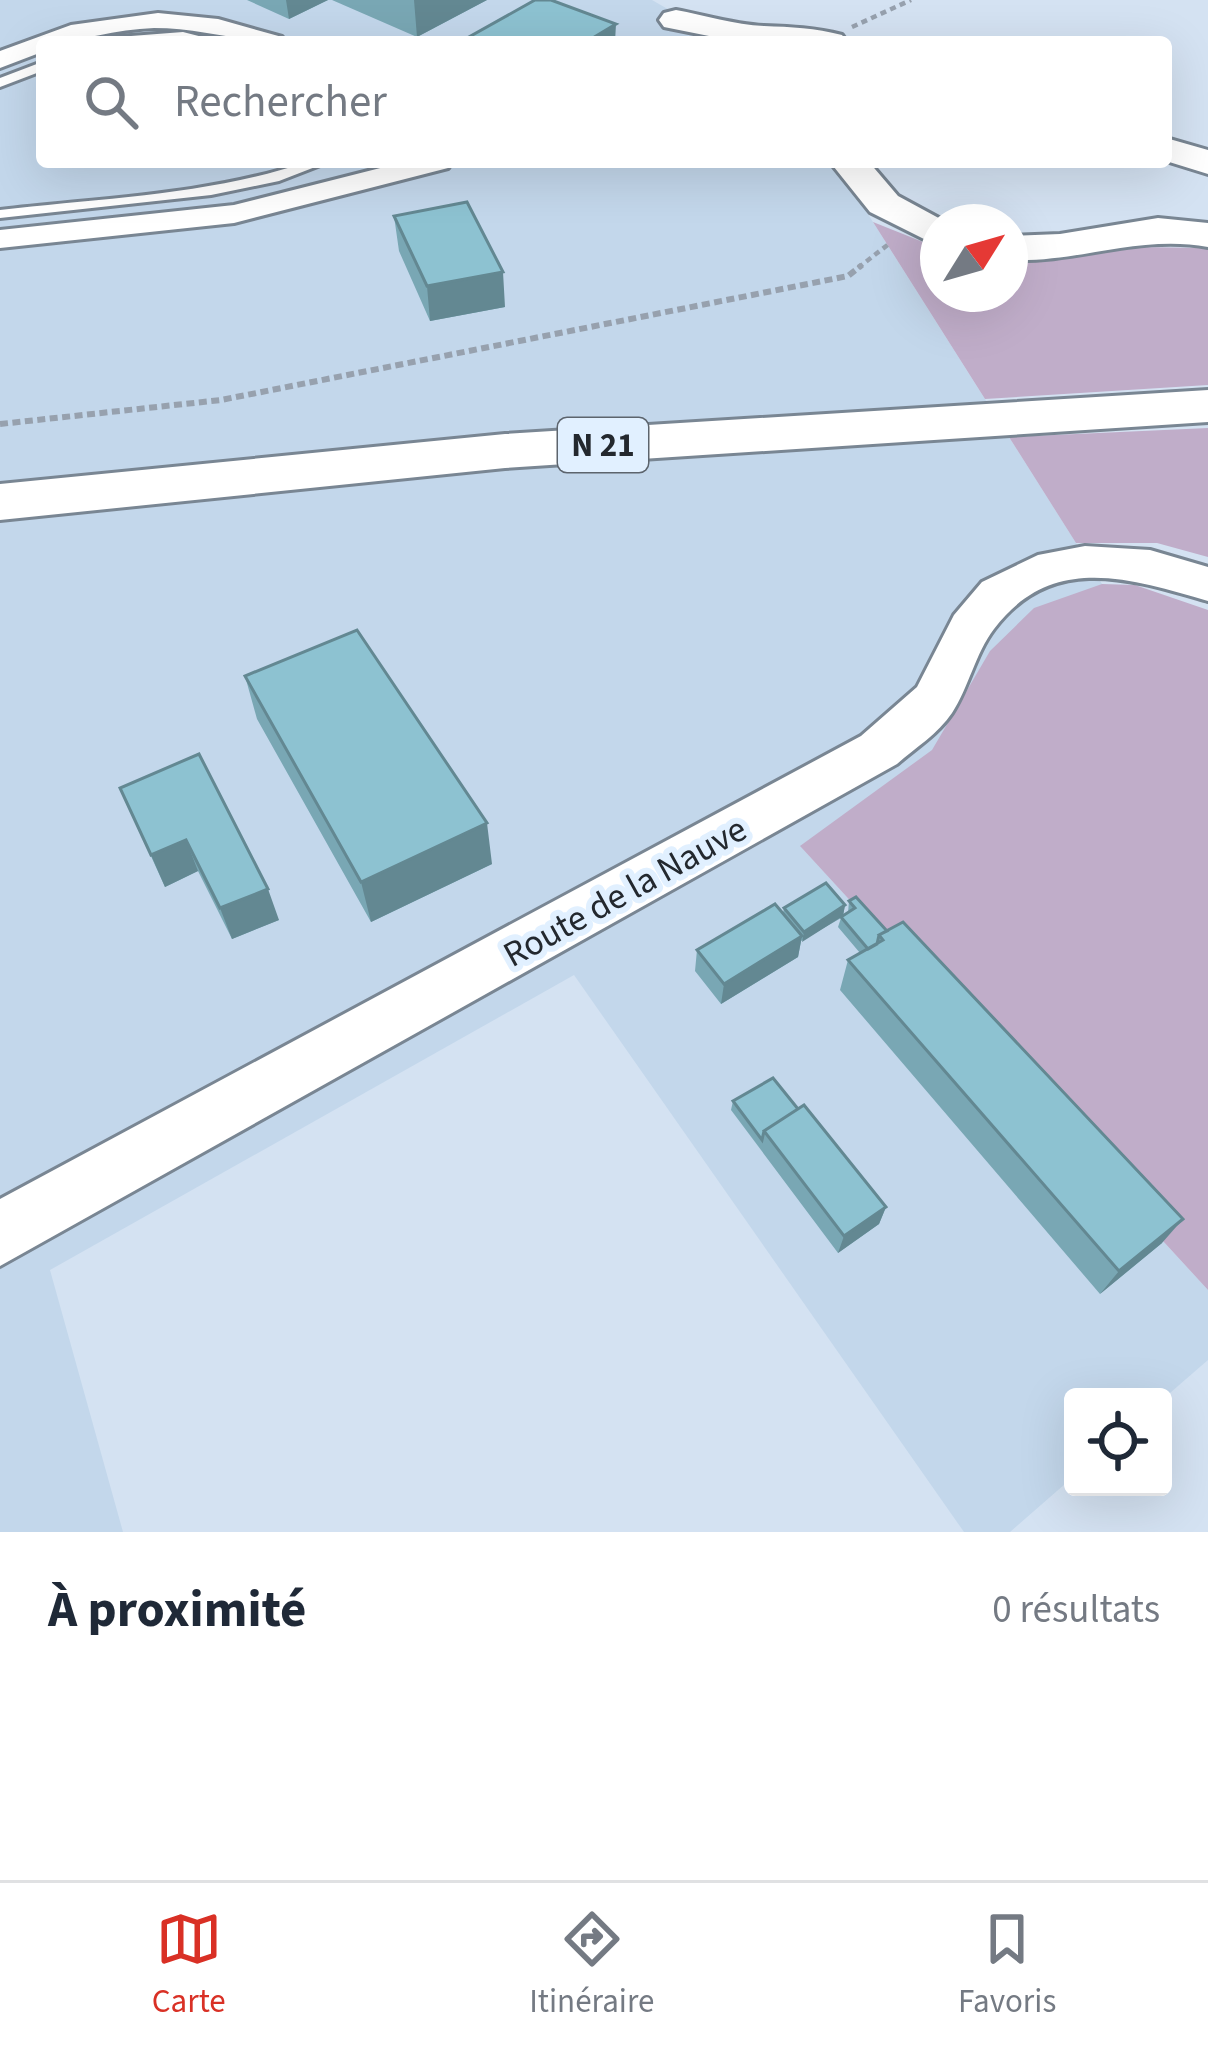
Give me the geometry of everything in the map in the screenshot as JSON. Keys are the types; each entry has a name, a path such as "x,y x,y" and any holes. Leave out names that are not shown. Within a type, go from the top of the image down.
{"main road":[{"path":"641,0 696,36"},
{"path":"676,20 735,36"},
{"path":"1172,151 1208,162"},
{"path":"854,168 884,204 920,225"},
{"path":"1028,250 1150,227 1208,235"},
{"name":"N 21","path":"0,502 505,451 1208,406"}],"street":[{"path":"77,36 100,27 158,21 225,27 254,36"},
{"path":"0,60 36,51"},
{"path":"0,238 234,214 392,168"},
{"name":"Route de la Nauve","path":"0,1234 879,750 932,703 978,614 1027,574 1105,559 1176,569 1208,584"}],"lane":[{"path":"0,83 36,53"},
{"path":"0,214 212,191 306,168"}],"path":[{"path":"837,36 911,0"},
{"path":"0,424 221,400 848,276 920,233"}],"shaded area":[{"path":"0,0 652,0 715,36 36,36 36,168 839,168 920,296 920,312 930,312 1121,614 801,847 1208,1290 1208,1360 1172,1391 1064,1388 1064,1485 1010,1532 964,1532 574,975 50,1270 123,1532 0,1532"},
{"path":"873,222 920,241 920,296"},
{"path":"1136,247 1208,248 1208,385 985,399 930,312 1028,312 1028,262"},
{"path":"1208,428 1208,557 1157,543 1076,543 1009,437"},
{"path":"1102,584 1135,585 1208,610 1208,1290 800,846 932,750 990,651 1034,608"}],"building":[{"path":"535,0 551,0 616,24 596,36 471,36"},
{"path":"467,202 503,272 427,286 394,216"},
{"path":"357,630 487,823 361,882 245,676"},
{"path":"199,754 268,889 220,908 186,840 151,855 120,788"},
{"path":"826,883 845,905 804,932 784,908"},
{"path":"856,897 887,931 868,949 841,917 855,908 849,901"},
{"path":"775,904 802,936 724,984 697,950"},
{"path":"903,922 1183,1219 1119,1271 848,960"},
{"path":"773,1078 798,1109 764,1131 762,1140 733,1101"},
{"path":"804,1105 886,1207 844,1236 764,1131"}]}
